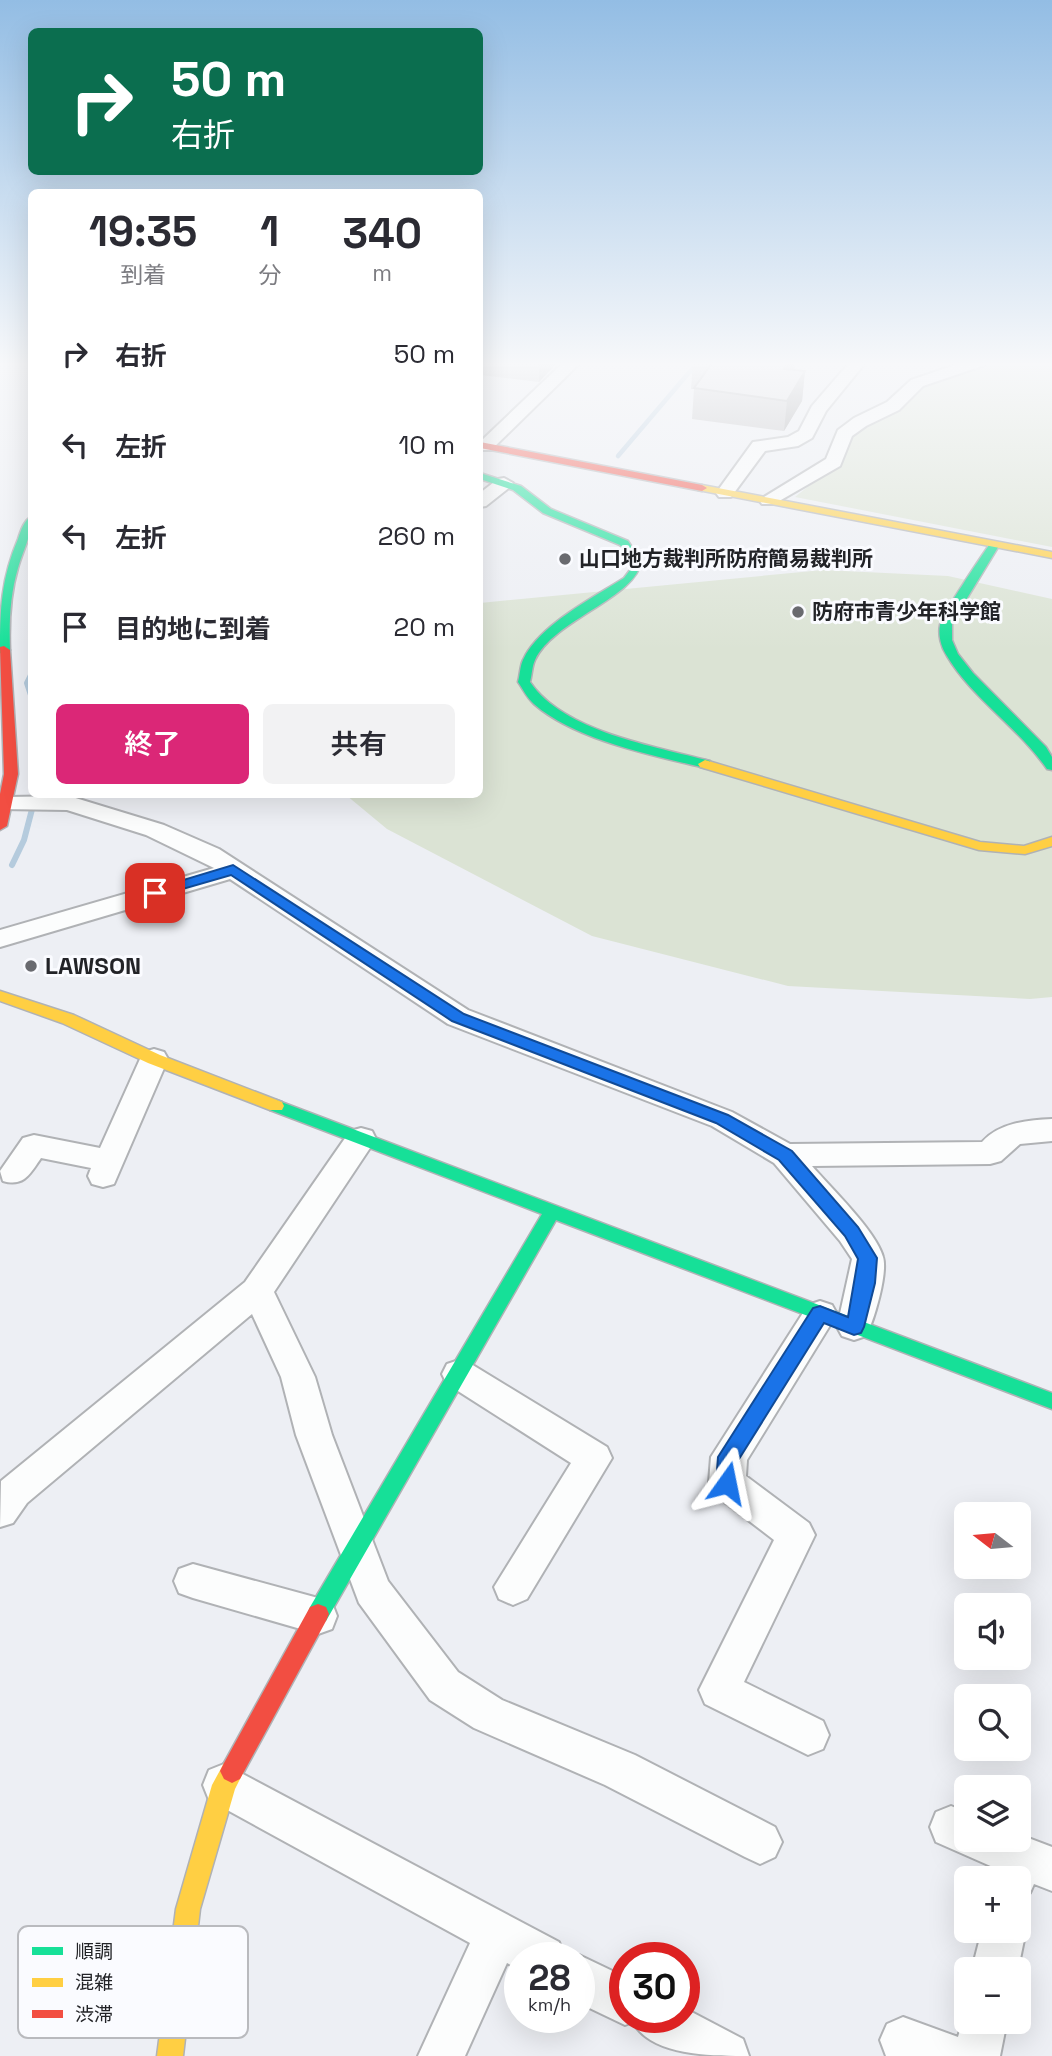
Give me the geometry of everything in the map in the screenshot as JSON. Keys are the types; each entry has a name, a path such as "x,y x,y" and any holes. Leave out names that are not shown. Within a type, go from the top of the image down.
{"street":[{"path":"539,458 1052,555"},
{"path":"725,493 750,458"},
{"path":"768,500 834,462 835,458"},
{"path":"483,477 517,488 547,511 624,543 634,552 637,561 636,571 628,580 542,643 527,660 523,676 527,692 554,715 588,729 979,846 1009,852 1035,850 1052,841"},
{"path":"483,500 504,483"},
{"path":"28,528 10,569 3,603 11,768 4,815 69,803 155,830 210,854 458,1017 722,1119 785,1155 851,1231 868,1258 854,1327"},
{"path":"995,544 946,623 946,640 952,655 1041,750 1052,766"},
{"path":"0,939 233,870"},
{"path":"0,996 68,1019 154,1059 361,1139 1052,1401"},
{"path":"14,1173 34,1146 106,1169 154,1059"},
{"path":"785,1155 990,1153 996,1144 1023,1131 1052,1130"},
{"path":"0,1511 14,1492 257,1291 361,1139"},
{"path":"186,1926 188,1909 224,1786 318,1616 552,1212"},
{"path":"257,1291 298,1377 314,1435 373,1591 444,1686 488,1714 620,1770 760,1842"},
{"path":"808,1735 719,1690 796,1535 727,1483 729,1457 820,1314"},
{"path":"459,1374 594,1458 513,1587"},
{"path":"193,1581 318,1616"},
{"path":"224,1786 512,1942"},
{"path":"999,1852 1025,1866"},
{"path":"441,2056 497,1934"},
{"path":"682,2033 726,2056"},
{"path":"977,2056 981,2034"},
{"path":"170,2056 172,2038"},
{"path":"903,2040 947,2056"}],"green space":[{"path":"1052,458 1052,547 795,497 842,459"},
{"path":"823,570 948,576 1052,599 1052,997 1030,999 788,986 592,936 387,829 350,798 483,798 483,603"}],"waterway":[{"path":"28,681 28,686"},
{"path":"12,865 24,840 35,798"}],"traffic: fast":[{"path":"483,477 517,488 547,511 624,543 636,561 635,570 628,580 559,626 536,649 528,661 524,682 536,700 560,716 591,730 705,764"},
{"path":"4,650 4,615 9,582 28,528"},
{"path":"995,544 946,623 946,640 952,655 969,676 1041,750 1052,766"},
{"path":"276,1106 1052,1401"},
{"path":"318,1614 552,1212"}],"traffic: slow":[{"path":"702,488 1052,555"},
{"path":"705,764 979,846 1025,850 1052,841"},
{"path":"0,996 68,1019 154,1059 276,1106"},
{"path":"186,1926 188,1909 224,1785 232,1771"},
{"path":"170,2056 172,2038"}],"traffic: jam":[{"path":"547,458 702,488"},
{"path":"0,826 11,774 4,650"},
{"path":"232,1771 318,1614"}],"place":[{"name":"山口地方裁判所防府簡易裁判所","path":"565,559"},
{"name":"防府市青少年科学館","path":"798,612"},
{"name":"LAWSON","path":"31,966"}],"route":[{"path":"155,893 233,870 458,1017 540,1051 722,1119 785,1155 851,1231 868,1258 865,1283 854,1327 820,1314 729,1457 727,1483"}]}
